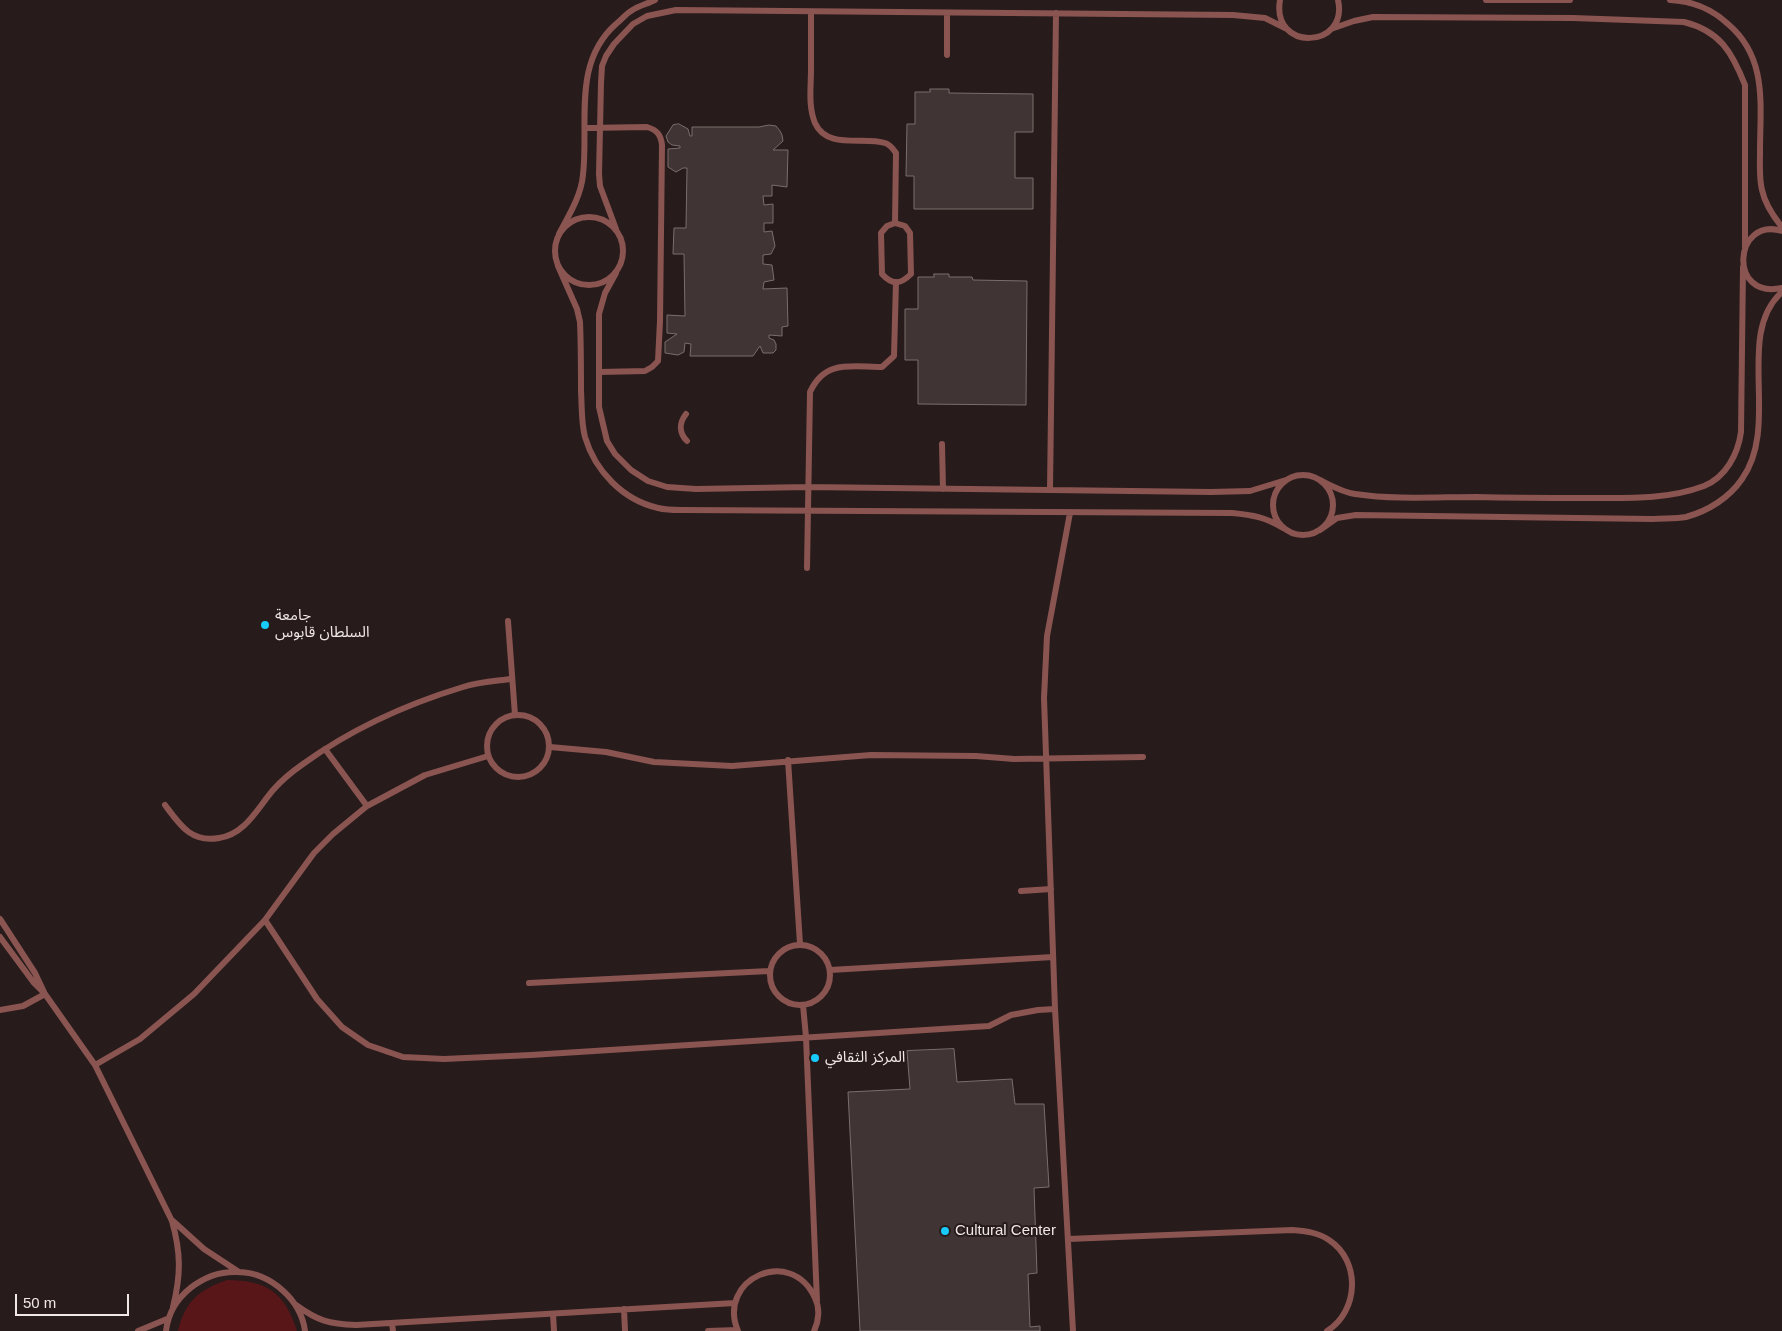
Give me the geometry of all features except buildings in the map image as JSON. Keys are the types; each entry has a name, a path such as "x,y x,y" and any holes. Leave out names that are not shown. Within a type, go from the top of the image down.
{"lane":[{"path":"655,0 630,11 613,27 599,43 590,63 586,79 583,175 576,201 555,244 555,255 572,296 580,322 582,418 585,436 598,466 610,481 639,502 659,508 681,510 1232,513 1254,515 1268,519 1292,533 1302,535 1312,534 1337,518 1356,515 1652,519 1685,517 1710,507 1733,491 1748,471 1756,452 1759,429 1759,342 1762,322 1773,300 1782,292"},
{"path":"1280,0 1279,11 1286,29"},
{"path":"1331,29 1337,21 1339,12 1338,0"},
{"path":"1486,0 1570,0"},
{"path":"1670,0 1697,4 1717,14 1739,33 1752,53 1761,90 1761,190 1774,218 1782,226"},
{"path":"1745,247 1745,85 1737,63 1720,40 1701,26 1684,22 1582,18 1373,17 1354,20 1331,29 1314,39 1304,39 1265,18 1252,16 676,10 647,16 633,24 614,44 602,66 598,174 600,186 622,240 624,251 622,263 605,293 598,314 599,407 607,441 615,454 631,470 648,481 667,487 696,489 808,487 1212,492 1250,491 1302,475 1311,476 1342,491 1376,496 1513,498 1656,497 1682,492 1705,485 1717,478 1730,464 1739,446 1742,432 1742,257 1750,239 1759,233 1768,229 1782,231"},
{"path":"811,12 810,107 816,124 822,132 838,139 879,142 891,146 896,154 896,223"},
{"path":"947,13 947,55"},
{"path":"1050,490 1056,14"},
{"path":"585,128 647,127 659,134 662,145 658,361 645,371 600,372"},
{"path":"559,234 575,220 585,217 596,217 607,221 616,229"},
{"path":"896,223 904,226 910,233 910,274 904,280 896,282 888,280 882,274 881,233 887,226 896,223"},
{"path":"558,266 573,281 583,285 595,285 606,281 616,273"},
{"path":"1743,267 1748,277 1755,284 1774,290 1782,288"},
{"path":"807,568 810,392 816,379 830,369 838,367 882,367 894,356 896,282"},
{"path":"686,414 680,428 683,438 687,441"},
{"path":"942,444 943,489"},
{"path":"1283,528 1276,520 1273,500 1276,490 1286,480"},
{"path":"1320,480 1327,486 1332,495 1333,505 1332,514 1320,530"},
{"path":"1070,513 1046,636 1044,698 1055,1009 1073,1331"},
{"path":"508,620 515,715"},
{"path":"165,805 190,835 206,839 221,838 242,828 275,788 301,765 325,749 398,711 464,687 511,679"},
{"path":"515,715 526,716 536,720 548,736 550,747 548,758 534,774 523,778 512,778 501,774 493,766 488,756 486,745 489,734 495,725 504,718 515,715"},
{"path":"550,747 606,752 654,762 732,766 788,760 871,756 976,756 1014,759 1046,757 1143,757"},
{"path":"325,749 367,806"},
{"path":"95,1065 140,1039 194,994 265,920 314,853 333,834 367,806 425,775 488,756"},
{"path":"788,760 800,944"},
{"path":"1021,892 1051,889"},
{"path":"0,919 35,973 45,994 95,1065 172,1221 178,1242 180,1264 178,1286 173,1307 167,1319 166,1331"},
{"path":"265,920 317,998 342,1027 368,1045 402,1057 444,1059 989,1026 1011,1015 1055,1009"},
{"path":"0,937 34,983 45,994"},
{"path":"800,944 820,951 827,959 830,970 830,982 824,993 815,1001 803,1005 792,1004 782,1000 774,992 770,982 772,963 783,949 800,944"},
{"path":"830,970 1053,957"},
{"path":"529,983 770,971"},
{"path":"0,1010 23,1006 45,994"},
{"path":"803,1005 818,1314 815,1330"},
{"path":"172,1221 204,1249 239,1272"},
{"path":"1068,1239 1283,1230 1312,1232 1329,1240 1343,1254 1351,1272 1352,1291 1347,1310 1335,1326 1327,1331"},
{"path":"708,1331 738,1330 734,1319 735,1303 738,1295 747,1283 759,1274 773,1271 788,1272 801,1279 811,1289 817,1302"},
{"path":"173,1307 190,1287 213,1275 239,1272 261,1277 274,1284 281,1288 296,1305 314,1317 334,1324 356,1325 735,1303"},
{"path":"296,1305 304,1323 305,1331"},
{"path":"624,1310 625,1331"},
{"path":"553,1314 554,1331"},
{"path":"138,1331 167,1319"},
{"path":"392,1323 393,1331"}],"shaded area":[{"path":"227,1280 253,1283 264,1286 272,1291 287,1307 297,1331 178,1331 189,1304 201,1293"}],"place":[{"name":"جامعة السلطان قابوس","path":"265,625"},
{"name":"المركز الثقافي","path":"815,1058"},
{"name":"Cultural Center","path":"945,1231"}]}
